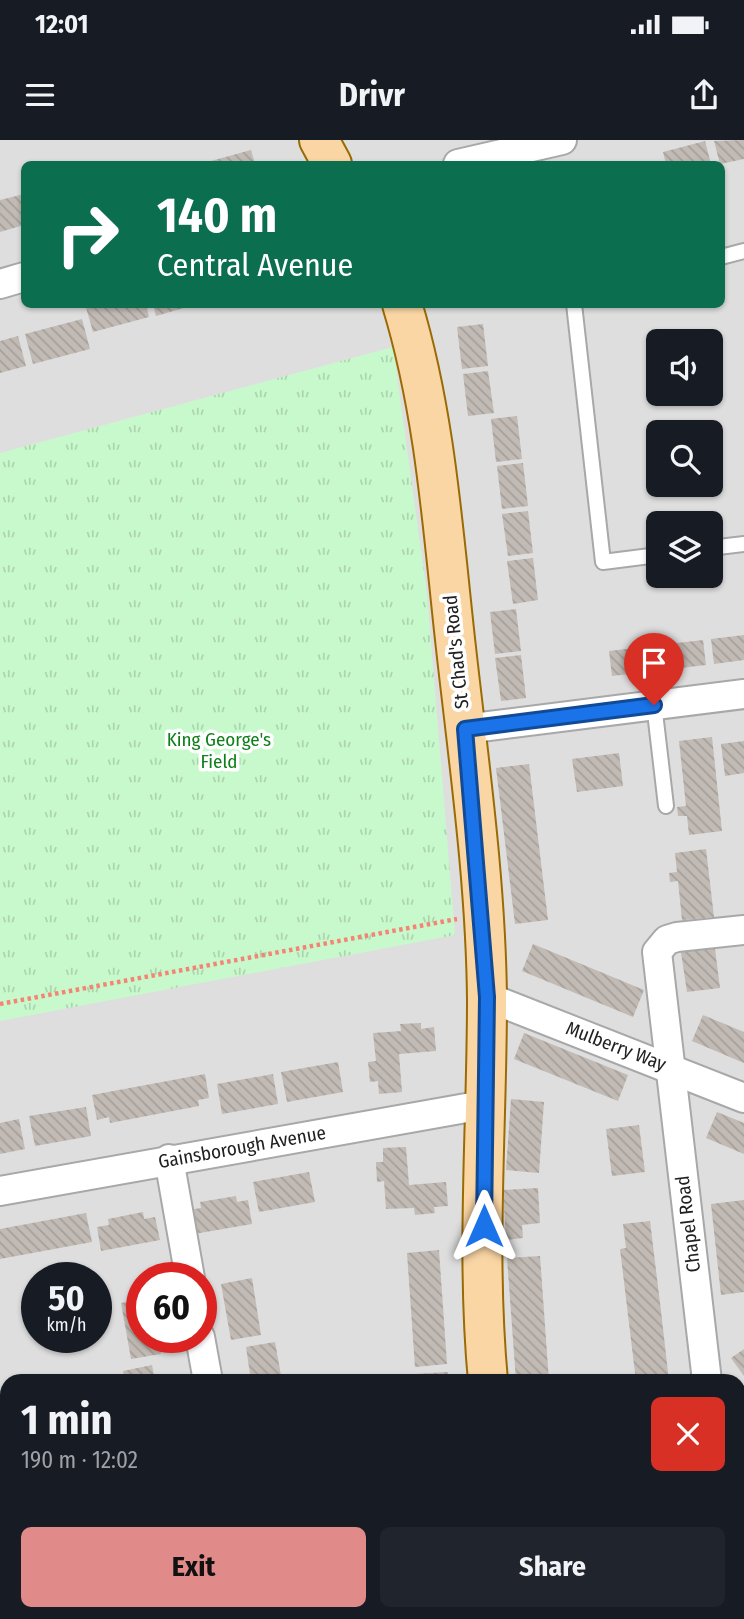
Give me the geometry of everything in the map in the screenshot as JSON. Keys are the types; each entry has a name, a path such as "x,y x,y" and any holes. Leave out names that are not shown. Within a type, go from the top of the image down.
{"main road":[{"path":"319,140 330,161"},
{"name":"St Chad's Road","path":"403,308 420,363 430,422 465,729 482,917 487,997 483,1105 484,1309 488,1374"}],"street":[{"path":"471,161 562,140"},
{"path":"0,284 21,279"},
{"path":"465,729 744,694"},
{"name":"Chapel Road","path":"705,1374 657,961 661,945 677,937 744,930"},
{"name":"Mulberry Way","path":"487,997 744,1098"},
{"name":"Gainsborough Avenue","path":"0,1191 483,1105"},
{"path":"169,1159 187,1262"},
{"path":"203,1353 207,1374"}],"lane":[{"path":"725,256 744,251"},
{"path":"574,308 603,562 646,557"},
{"path":"723,546 744,544"},
{"path":"654,705 666,806"}],"path":[{"path":"0,1004 437,921 482,917"}],"shaded area":[{"path":"0,140 744,140 744,1374 0,1374"}],"green space":[{"name":"King George's Field","path":"393,347 427,594 455,935 0,1021 0,453"}],"building":[{"path":"744,140 744,159 725,163 719,161 714,141"},
{"path":"705,141 710,161 665,161 663,152"},
{"path":"251,150 254,161 211,161"},
{"path":"21,195 21,226 0,232 0,200"},
{"path":"86,308 147,308 149,317 93,332"},
{"path":"154,308 184,308 156,316"},
{"path":"82,319 90,349 33,364 25,334"},
{"path":"483,324 488,366 462,369 457,327"},
{"path":"18,336 26,366 0,373 0,341"},
{"path":"488,371 494,413 468,416 463,374"},
{"path":"517,416 522,459 496,462 491,419"},
{"path":"523,463 528,506 502,509 497,466"},
{"path":"528,511 533,553 508,556 502,514"},
{"path":"533,558 538,600 513,604 507,561"},
{"path":"516,609 521,651 495,654 490,612"},
{"path":"744,635 744,660 714,664 711,639"},
{"path":"703,640 706,665 663,670 660,645"},
{"path":"652,646 655,671 612,676 609,651"},
{"path":"521,655 526,698 501,701 495,658"},
{"path":"712,737 722,831 689,835 687,816 678,816 677,807 686,806 679,741"},
{"path":"744,741 744,773 725,776 721,744"},
{"path":"619,753 623,786 577,792 572,759"},
{"path":"529,764 548,920 515,924 496,768"},
{"path":"706,849 714,917 682,920 678,881 670,882 669,873 677,872 675,853"},
{"path":"714,941 720,988 687,992 680,946"},
{"path":"533,944 644,990 633,1017 522,971"},
{"path":"703,1015 744,1032 744,1063 692,1041"},
{"path":"421,1023 421,1029 434,1027 436,1051 399,1054 402,1092 379,1094 378,1081 370,1082 368,1062 376,1061 373,1033 401,1031 400,1024"},
{"path":"524,1033 628,1075 618,1101 514,1059"},
{"path":"338,1062 343,1092 287,1102 281,1072"},
{"path":"205,1074 209,1098 198,1100 199,1106 110,1123 109,1117 97,1120 92,1095"},
{"path":"273,1074 278,1104 222,1114 217,1084"},
{"path":"511,1099 544,1102 539,1173 506,1170"},
{"path":"86,1107 91,1136 35,1146 29,1116"},
{"path":"717,1112 744,1123 744,1154 706,1138"},
{"path":"19,1119 25,1149 0,1154 0,1123"},
{"path":"639,1125 645,1172 612,1176 606,1129"},
{"path":"406,1147 409,1185 446,1182 448,1206 434,1207 435,1213 415,1215 414,1208 386,1209 384,1181 377,1182 376,1162 383,1162 383,1148"},
{"path":"309,1172 315,1202 259,1212 253,1182"},
{"path":"538,1188 540,1223 522,1225 523,1238 506,1240 503,1190"},
{"path":"236,1196 237,1202 248,1200 252,1224 194,1234 189,1210 201,1208 200,1202"},
{"path":"744,1200 744,1292 721,1295 711,1204"},
{"path":"143,1212 144,1219 155,1217 160,1240 101,1251 97,1227 109,1225 108,1219"},
{"path":"86,1213 92,1242 0,1259 0,1229"},
{"path":"650,1221 668,1374 635,1374 620,1249 626,1248 623,1224"},
{"path":"439,1250 447,1364 415,1367 407,1253"},
{"path":"540,1256 548,1374 515,1374 507,1258"},
{"path":"252,1278 261,1335 231,1340 221,1284"},
{"path":"126,1302 126,1331 121,1303"},
{"path":"275,1342 281,1374 250,1374 246,1347"},
{"path":"744,1349 744,1374 743,1374 731,1358"},
{"path":"130,1353 161,1353 161,1354 131,1359"},
{"path":"152,1365 154,1374 124,1374 123,1371"},
{"path":"448,1372 448,1374 415,1374"}],"route":[{"path":"484,1226 483,1105 487,997 465,729 654,705"}]}
